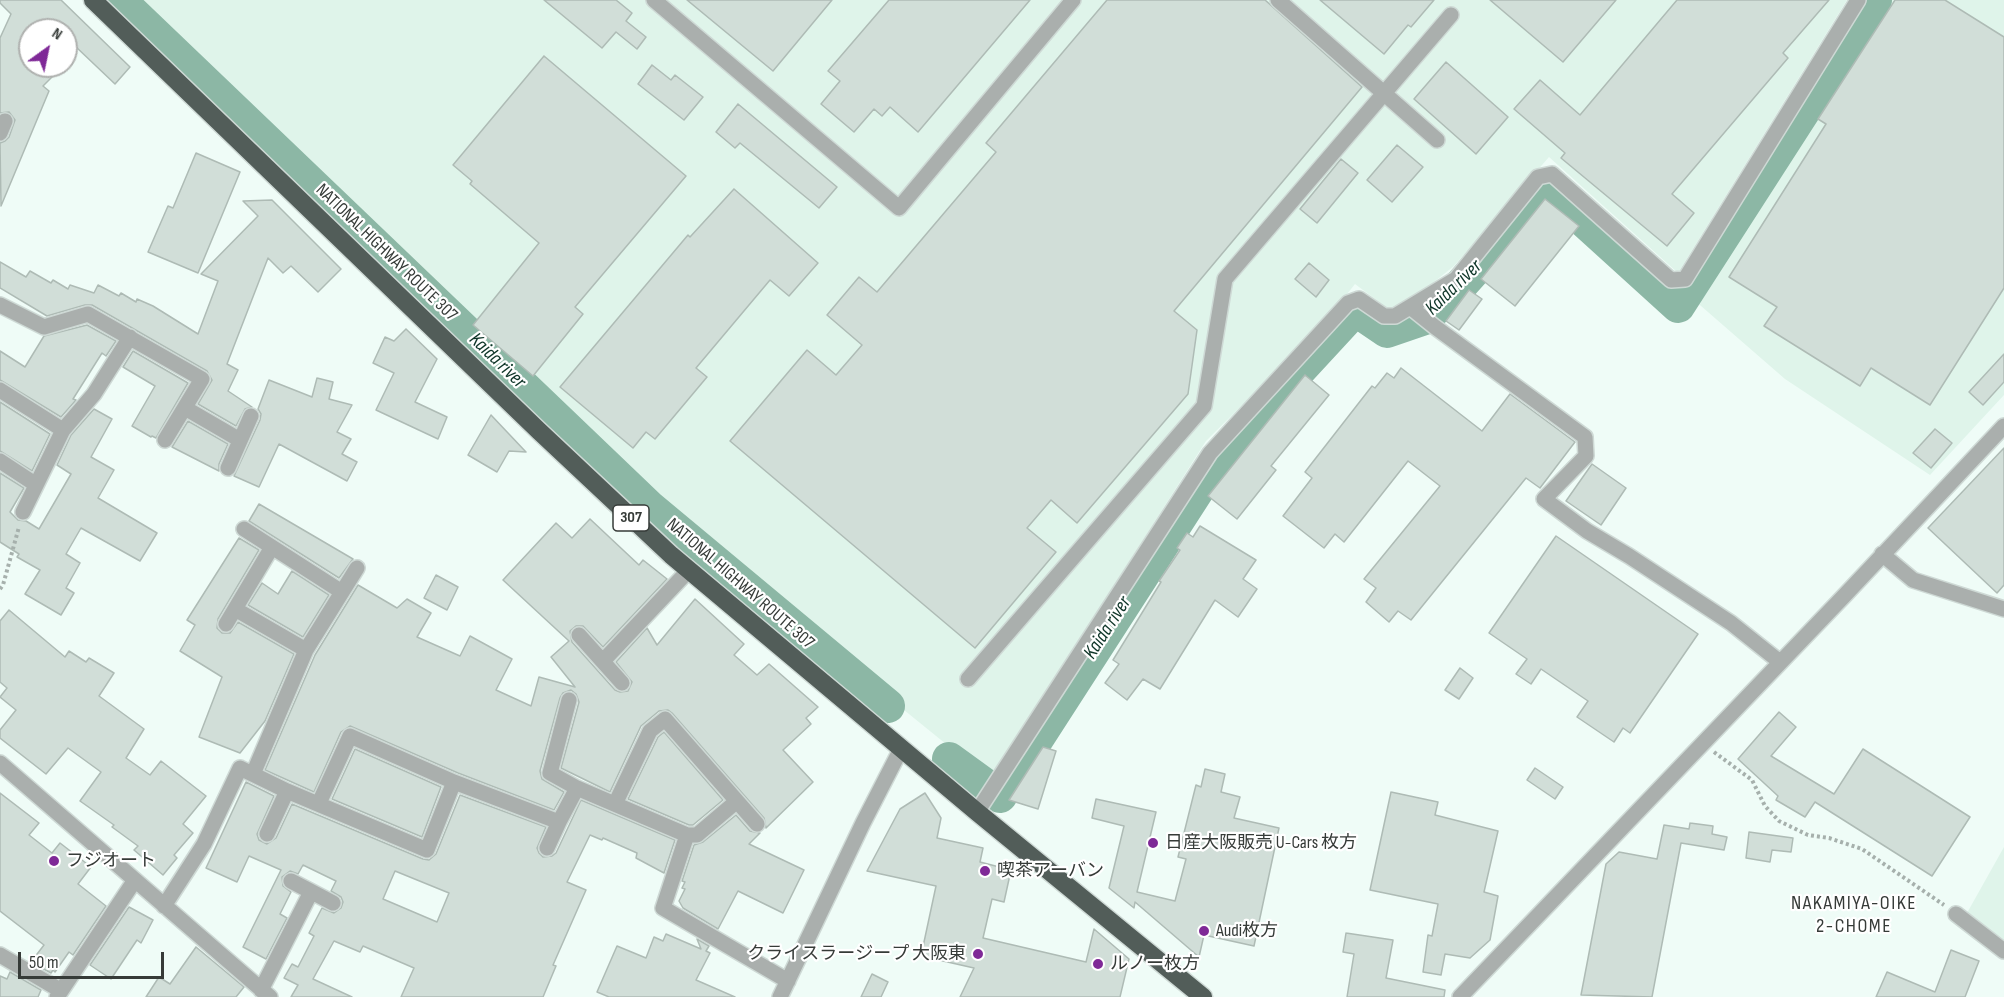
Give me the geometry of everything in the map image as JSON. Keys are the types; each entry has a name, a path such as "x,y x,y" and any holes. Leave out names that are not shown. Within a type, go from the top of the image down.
{"highway":[{"name":"NATIONAL HIGHWAY ROUTE 307","path":"93,0 531,423 689,570 901,749 1203,997"}],"street":[{"path":"654,0 899,208 1073,0"},
{"path":"1278,0 1437,140"},
{"path":"977,812 1210,453 1348,303 1359,299 1384,316 1395,316 1414,310 1456,279 1538,177 1552,174 1671,280 1685,279 1858,0"},
{"path":"968,679 1204,406 1225,279 1451,15"},
{"path":"0,305 44,327 88,314 202,379 165,440"},
{"path":"1414,310 1585,437 1586,456 1544,499 1587,531 1731,623 1780,662"},
{"path":"23,512 63,430 94,394 130,337"},
{"path":"0,390 63,430"},
{"path":"184,408 240,440"},
{"path":"228,468 251,416"},
{"path":"1460,997 2004,426"},
{"path":"0,461 36,484"},
{"path":"244,529 342,591"},
{"path":"226,624 272,547"},
{"path":"1882,554 1912,580 2004,609"},
{"path":"253,774 306,650 357,568"},
{"path":"603,661 689,570"},
{"path":"235,609 306,650"},
{"path":"579,635 622,683"},
{"path":"569,700 550,773 577,788 687,835 698,835 737,801"},
{"path":"615,804 650,731 665,719 758,824"},
{"path":"319,803 350,736 454,782 559,822"},
{"path":"780,997 901,749"},
{"path":"0,763 265,993 311,892"},
{"path":"164,906 204,844 240,768 287,791 428,849 454,782"},
{"path":"547,848 577,788"},
{"path":"267,834 287,791"},
{"path":"687,835 663,908 788,981"},
{"path":"0,955 59,993 135,880"},
{"path":"291,881 333,903"},
{"path":"1956,914 2004,951"}],"path":[{"path":"0,589 23,512"},
{"path":"1702,743 1752,780 1765,806 1779,820 1808,835 1830,838 1862,849 1956,914"}],"shaded area":[{"path":"130,0 1847,0 1678,273 1549,157 1454,266 1424,290 1391,311 1355,284 1320,328 1206,441 997,769 983,774 651,505"},
{"path":"1882,0 2004,0 2004,395 1930,475 1785,379 1693,299"},
{"path":"2004,847 2004,943 1967,913"}],"building":[{"path":"0,0 61,0 130,67 115,84 78,49 78,18 18,18 18,78 51,78 43,86 49,91 1,206 0,143 9,137 15,120 9,112 0,113 0,38 11,14 0,3"},
{"path":"544,0 616,0 632,13 626,21 646,37 637,49 616,32 602,48"},
{"path":"687,0 832,0 773,71"},
{"path":"889,0 1030,0 918,132 890,107 882,116 874,109 854,132 821,104 840,81 828,71"},
{"path":"1107,0 1265,0 1362,87 1174,311 1197,330 1188,394 1077,523 1051,500 1027,528 1056,552 975,648 730,441 807,350 836,375 862,345 827,315 859,277 877,292 996,152 986,143"},
{"path":"1320,0 1434,0 1411,27 1408,25 1384,54"},
{"path":"1490,0 1616,0 1563,62"},
{"path":"1677,0 1829,0 1783,53 1788,58 1672,194 1694,213 1667,246 1561,158 1565,153 1514,109 1540,80 1580,115"},
{"path":"1895,0 1945,0 2004,37 2004,288 1930,405 1871,368 1860,386 1764,326 1777,307 1729,277 1826,124 1818,119"},
{"path":"544,56 686,176 575,307 583,314 533,376 473,325 539,243 470,184 472,181 453,165"},
{"path":"1446,62 1508,117 1476,154 1414,99"},
{"path":"652,65 671,80 675,75 703,97 684,120 638,84"},
{"path":"738,104 837,187 819,208 740,143 735,148 716,132"},
{"path":"1397,145 1423,167 1392,202 1367,180"},
{"path":"196,153 240,172 198,273 148,252 168,206 173,208"},
{"path":"1341,159 1358,173 1317,223 1300,209"},
{"path":"734,189 818,263 789,296 770,280 696,368 707,377 655,439 646,432 633,448 560,387 688,235 690,237"},
{"path":"1545,199 1579,226 1515,306 1481,279"},
{"path":"272,200 341,269 318,292 291,266 283,273 268,258 227,364 238,370 228,391 252,407 245,409 236,426 198,404 212,380 207,371 92,305 47,316 0,288 0,262 26,277 30,271 51,283 53,280 68,289 70,285 94,293 98,285 119,296 121,293 136,302 137,299 153,306 198,334 218,281 201,274 258,216 243,201"},
{"path":"1309,263 1329,280 1316,297 1295,279"},
{"path":"1469,290 1482,299 1459,330 1446,321"},
{"path":"87,325 116,341 106,356 102,353 73,399 76,400 61,417 0,380 0,351 25,367 44,336"},
{"path":"406,329 437,359 415,402 447,417 438,439 376,410 394,373 373,363 385,337 394,341"},
{"path":"133,351 188,383 156,438 132,426 155,386 123,367"},
{"path":"2004,354 2004,382 1983,405 1969,392"},
{"path":"1401,368 1482,431 1510,394 1575,442 1540,488 1526,478 1411,620 1398,611 1389,622 1366,602 1376,588 1364,579 1440,486 1408,461 1344,542 1335,534 1324,548 1283,516 1312,478 1305,472 1372,386 1375,388 1387,373 1394,378"},
{"path":"1305,375 1329,395 1271,466 1276,470 1237,519 1208,496"},
{"path":"317,378 333,382 329,399 352,405 337,432 351,439 342,454 357,462 347,481 279,444 259,487 234,476 260,420 261,414 258,409 269,380 312,397"},
{"path":"0,402 50,434 32,471 0,451"},
{"path":"94,409 112,419 91,457 114,470 98,498 157,533 140,561 81,528 66,554 80,563 66,588 74,593 61,615 25,594 40,570 17,557 19,554 0,542 0,473 24,488 10,512 18,520 26,521 39,529 71,474 57,465 71,435"},
{"path":"491,415 526,452 509,451 497,472 468,455"},
{"path":"188,421 228,444 219,464 219,471 172,447"},
{"path":"1935,429 1952,443 1931,468 1913,453"},
{"path":"2004,448 2004,585 1997,593 1928,528"},
{"path":"1592,464 1626,488 1601,525 1566,501"},
{"path":"259,504 353,559 339,578 249,521"},
{"path":"590,519 639,565 643,560 667,579 603,647 583,626 576,626 570,631 572,642 615,690 628,691 632,682 616,662 647,628 657,645 695,599 744,644 734,655 757,675 769,664 818,707 806,718 811,724 783,750 813,782 766,828 764,818 668,710 659,711 641,726 610,792 561,768 579,702 576,694 571,690 563,693 560,698 540,771 542,779 564,792 554,810 458,773 350,726 341,732 314,792 265,770 315,655 358,585 397,608 407,599 431,613 417,637 460,656 470,636 512,659 496,690 531,706 539,677 575,687 551,657 569,641 503,580 556,523 572,538"},
{"path":"1200,526 1256,560 1243,579 1257,589 1238,617 1215,600 1160,689 1143,679 1127,700 1105,683 1119,664 1113,660 1161,582 1159,581 1180,550 1177,548 1187,533 1193,537"},
{"path":"1556,536 1698,634 1630,733 1623,728 1614,742 1577,717 1588,701 1541,669 1531,684 1516,674 1527,659 1489,633"},
{"path":"239,538 259,550 218,619 217,628 222,633 230,633 238,622 294,654 265,721 240,753 199,737 222,677 180,651 195,625 187,620"},
{"path":"292,571 329,595 303,637 248,605 262,583 278,594"},
{"path":"436,575 458,587 447,610 424,598"},
{"path":"9,610 65,657 69,651 86,662 89,658 114,673 99,696 144,729 126,758 150,775 161,761 206,796 183,824 193,833 174,855 177,858 163,875 134,850 138,846 112,827 114,825 80,801 101,772 68,748 46,774 0,738 0,730 16,710 0,697 7,688 0,682 0,621"},
{"path":"1460,668 1473,678 1459,699 1445,690"},
{"path":"1779,712 1796,727 1771,756 1834,794 1863,749 1970,817 1932,876 1815,802 1805,817 1776,800 1778,796 1738,759"},
{"path":"664,732 723,800 693,825 628,799 658,737"},
{"path":"1043,747 1056,751 1038,809 1009,800"},
{"path":"355,749 441,787 422,837 332,799"},
{"path":"1535,768 1563,787 1555,799 1527,780"},
{"path":"1205,769 1225,774 1221,792 1240,797 1234,818 1279,828 1254,946 1204,935 1199,957 1135,902 1134,908 1109,888 1124,826 1092,818 1096,799 1156,812 1137,892 1175,901 1186,859 1178,857 1196,785 1201,787"},
{"path":"246,782 274,796 257,834 259,840 267,844 276,838 292,804 429,860 436,854 460,795 546,827 537,848 543,857 556,853 581,800 675,840 664,873 636,858 637,853 603,838 602,840 590,835 567,882 586,890 553,965 556,966 543,997 401,997 414,968 363,946 360,952 334,941 313,979 352,997 291,997 298,985 284,978 292,964 298,967 314,936 309,933 322,908 334,913 341,908 343,902 341,897 331,891 336,881 303,865 298,874 290,871 282,877 283,886 291,892 280,914 287,918 266,959 243,947 281,870 249,856 237,882 206,868","holes":["395,871 449,893 437,922 383,899"]},
{"path":"1391,792 1438,802 1435,815 1498,831 1484,892 1498,896 1490,940 1470,958 1445,954 1441,975 1423,972 1428,935 1432,936 1438,904 1370,890"},
{"path":"0,793 39,823 29,835 52,853 60,843 91,867 78,884 106,906 73,955 69,952 55,972 53,970 51,973 31,962 44,945 0,911"},
{"path":"925,793 941,818 937,838 983,848 980,862 1011,870 1004,902 992,899 983,938 1086,962 1094,929 1129,959 1120,997 960,997 974,968 921,956 936,886 867,871 900,809"},
{"path":"736,815 750,831 760,833 749,844 804,870 783,913 738,891 718,929 683,908 679,901 685,889 682,888 685,882 682,881 694,845 703,842"},
{"path":"1690,823 1713,826 1712,834 1727,837 1724,850 1681,843 1652,997 1581,995 1606,864 1619,852 1657,859 1664,825 1689,829"},
{"path":"1749,832 1793,838 1791,852 1772,850 1770,862 1746,858"},
{"path":"129,907 153,920 141,943 137,940 111,979 90,965"},
{"path":"1346,933 1393,940 1386,978 1445,990 1444,997 1347,997 1354,954 1343,952"},
{"path":"666,934 701,949 697,939 709,946 706,951 710,953 696,980 735,997 609,997 597,992 617,946 646,958 654,937 663,941"},
{"path":"196,947 244,987 236,997 146,997 159,977 170,984"},
{"path":"1951,950 1979,961 1965,997 1876,997 1887,972 1935,992"},
{"path":"10,972 41,990 38,997 0,997 0,976 7,979"},
{"path":"872,974 888,982 881,997 861,997"}],"waterway":[{"name":"Kaida river","path":"119,0 649,507 888,706"},
{"name":"Kaida river","path":"949,759 1000,796 1218,458 1351,314 1359,312 1387,331 1425,318 1460,286 1548,188 1678,306 1875,0"}],"place":[{"name":"日産大阪販売 U-Cars 枚方","path":"1153,843"},
{"name":"フジオート","path":"54,861"},
{"name":"喫茶アーバン","path":"985,871"},
{"name":"Audi枚方","path":"1204,931"},
{"name":"クライスラージープ 大阪東","path":"978,954"},
{"name":"ルノー枚方","path":"1098,964"}],"district":[{"name":"NAKAMIYA-OIKE 2-CHOME","path":"1854,916"}]}
